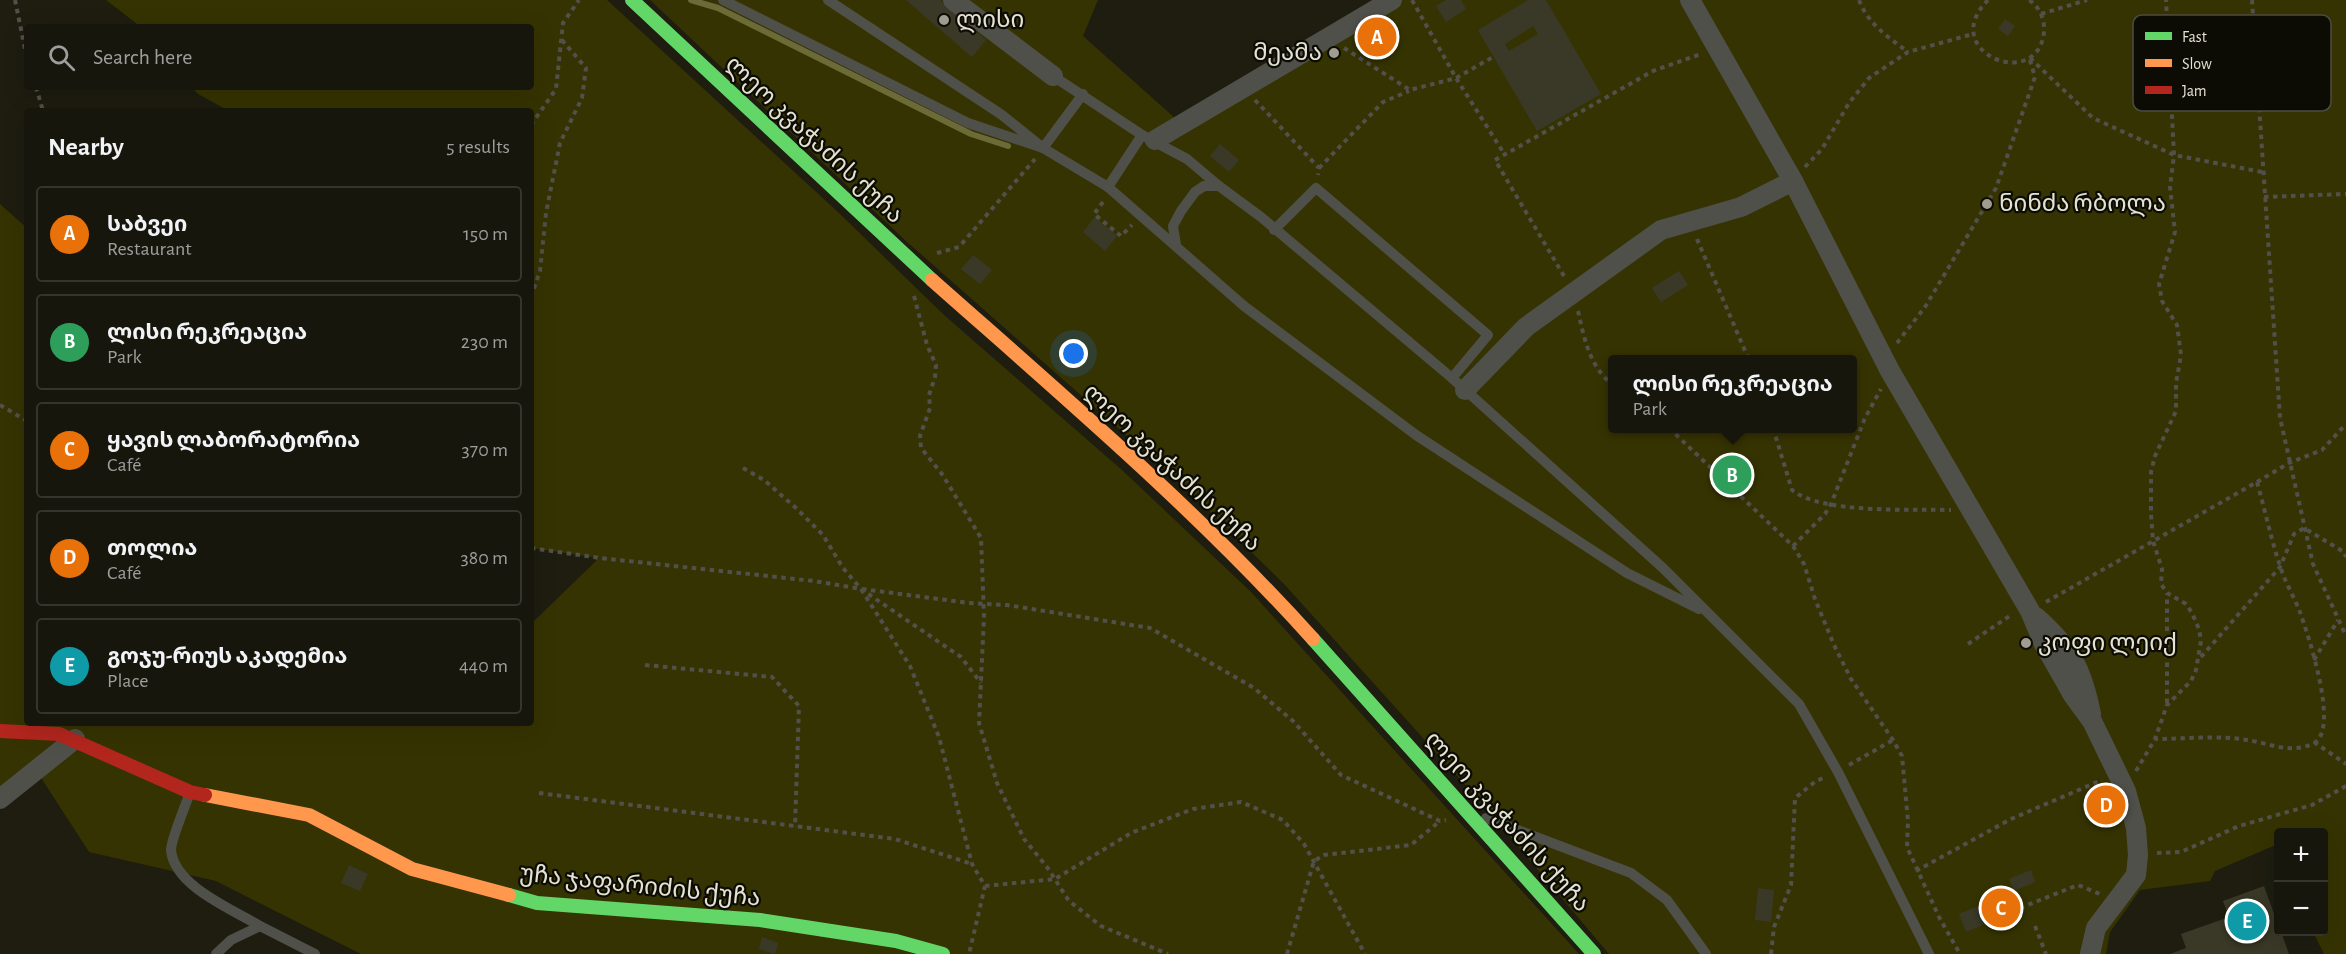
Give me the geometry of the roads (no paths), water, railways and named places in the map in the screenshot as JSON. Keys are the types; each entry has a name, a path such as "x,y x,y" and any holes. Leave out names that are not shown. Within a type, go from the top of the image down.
{"main road":[{"name":"ლეო კვაჭაძის ქუჩა","path":"632,0 906,257 1175,497 1299,623 1594,954"},
{"name":"უჩა ჯაფარიძის ქუჩა","path":"0,731 59,734 190,792 309,815 412,869 537,903 760,920 896,941 943,954"}],"street":[{"path":"953,0 1053,76"},
{"path":"1149,137 1244,88 1392,0"},
{"path":"1690,0 1793,181 1888,364 2028,608 2043,642 2073,695 2092,720 2121,782 2136,828 2138,855 2136,875 2096,928 2090,954"},
{"path":"1459,384 1527,327 1661,230 1741,207 1793,181"},
{"path":"0,799 75,740"}],"lane":[{"path":"723,0 968,123 1043,148"},
{"path":"828,0 1002,115 1043,148 1108,187 1244,306 1416,435 1628,573 1708,614"},
{"path":"1053,76 1187,159 1261,217 1459,384 1663,568 1799,704 1838,772 1929,954"},
{"path":"1043,148 1083,94"},
{"path":"1108,187 1149,137"},
{"path":"1176,245 1173,226 1180,211 1195,192 1204,186 1219,186"},
{"path":"1274,230 1316,188 1488,335 1459,384"},
{"path":"190,792 171,848 175,866 192,886 260,926 315,954"},
{"path":"1470,813 1631,873 1667,900 1706,954"},
{"path":"216,954 231,940 260,926"}],"waterway":[{"path":"691,0 718,8 971,134 1008,146"}],"place":[{"name":"ლისი","path":"944,20"},
{"name":"საბვეი","path":"1377,37"},
{"name":"მეამა","path":"1334,53"},
{"name":"ნინძა რბოლა","path":"1987,204"},
{"name":"ლისი რეკრეაცია","path":"1732,475"},
{"name":"კოფი ლეიქ","path":"2026,643"},
{"name":"თოლია","path":"2106,805"},
{"name":"ყავის ლაბორატორია","path":"2001,908"},
{"name":"გოჯუ-რიუს აკადემია","path":"2247,921"}]}
